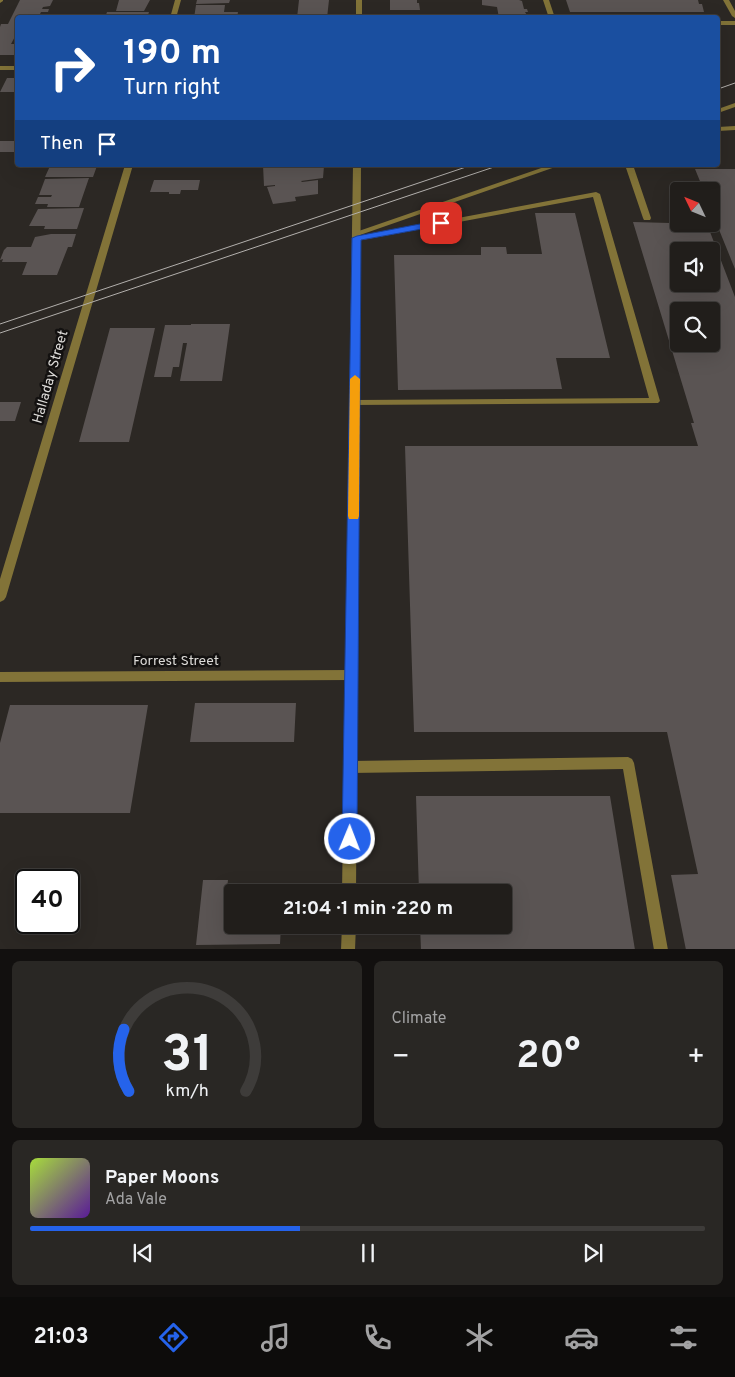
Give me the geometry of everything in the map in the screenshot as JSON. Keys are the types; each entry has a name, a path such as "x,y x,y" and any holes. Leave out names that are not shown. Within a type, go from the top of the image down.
{"street":[{"path":"174,15 178,0"},
{"path":"359,0 359,15"},
{"path":"546,0 551,15"},
{"path":"726,0 735,16"},
{"path":"720,23 735,23"},
{"path":"0,68 15,68"},
{"path":"720,110 735,105"},
{"path":"720,129 735,128"},
{"name":"Halladay Street","path":"0,597 128,167"},
{"path":"349,884 357,167"},
{"path":"357,236 550,167"},
{"path":"630,167 647,218"},
{"path":"355,403 655,401 596,194 357,236"},
{"name":"Forrest Street","path":"0,677 352,675"},
{"path":"350,767 628,763 660,949"},
{"path":"348,934 348,949"}],"building":[{"path":"20,0 53,0 50,6 43,7 42,9 49,9 48,12 41,12 40,14 50,15 15,15 15,37 11,44 15,44 15,55 0,55 0,27 1,24 8,24"},
{"path":"119,0 150,0 144,11 116,11"},
{"path":"197,0 230,0 229,3 196,4"},
{"path":"299,0 329,0 327,15 297,15"},
{"path":"390,0 417,0 420,10 390,10"},
{"path":"482,0 519,0 522,1 524,9 527,9 528,12 525,12 527,15 498,15 497,7 482,5"},
{"path":"566,0 698,0 699,4 702,4 704,12 570,12"},
{"path":"196,5 225,5 224,12 238,12 238,15 194,15"},
{"path":"107,12 149,12 148,15 106,15"},
{"path":"7,78 15,78 14,92 0,92"},
{"path":"0,141 15,141 15,152 0,152"},
{"path":"50,167 97,167 93,177 45,177"},
{"path":"263,167 324,167 323,178 301,181 318,180 318,194 295,197 296,201 273,204 267,187 275,185 264,186"},
{"path":"695,169 735,169 735,269 720,232 720,182 700,182"},
{"path":"89,178 79,207 47,207 48,204 35,204 38,197 51,197 52,195 39,195 45,179"},
{"path":"154,180 200,180 198,190 181,190 180,194 169,194 169,192 150,192"},
{"path":"84,208 77,229 44,229 45,226 29,226 38,209"},
{"path":"535,213 575,213 610,358 556,358 562,389 398,390 394,255 481,255 481,247 506,247 507,254 542,254"},
{"path":"633,222 670,223 670,232 710,232 714,242 670,242 670,292 720,292 720,258 735,297 735,949 686,949 671,875 698,874 667,732 414,732 405,446 698,446 691,423 694,423 672,352 720,352 720,302 670,302 670,344"},
{"path":"51,234 76,234 72,247 68,247 57,275 22,275 27,262 2,262 3,259 0,260 7,247 31,247 35,237"},
{"path":"230,324 222,381 180,381 187,343 183,343 179,367 173,367 171,377 154,377 165,325"},
{"path":"110,328 155,328 129,442 79,442"},
{"path":"0,402 21,402 15,421 0,421"},
{"path":"195,703 296,703 294,742 190,742"},
{"path":"10,705 148,705 130,813 0,813 0,743"},
{"path":"416,796 610,796 635,949 421,949 420,934 512,934 512,884 419,884"},
{"path":"203,880 228,880 228,884 224,884 224,934 281,934 280,944 196,945"}],"tram line":[{"path":"720,88 735,83"},
{"path":"0,324 466,167"},
{"path":"0,333 494,167"}],"slow traffic":[{"path":"353,516 355,379"}],"route":[{"path":"350,839 357,238 441,223"}]}
